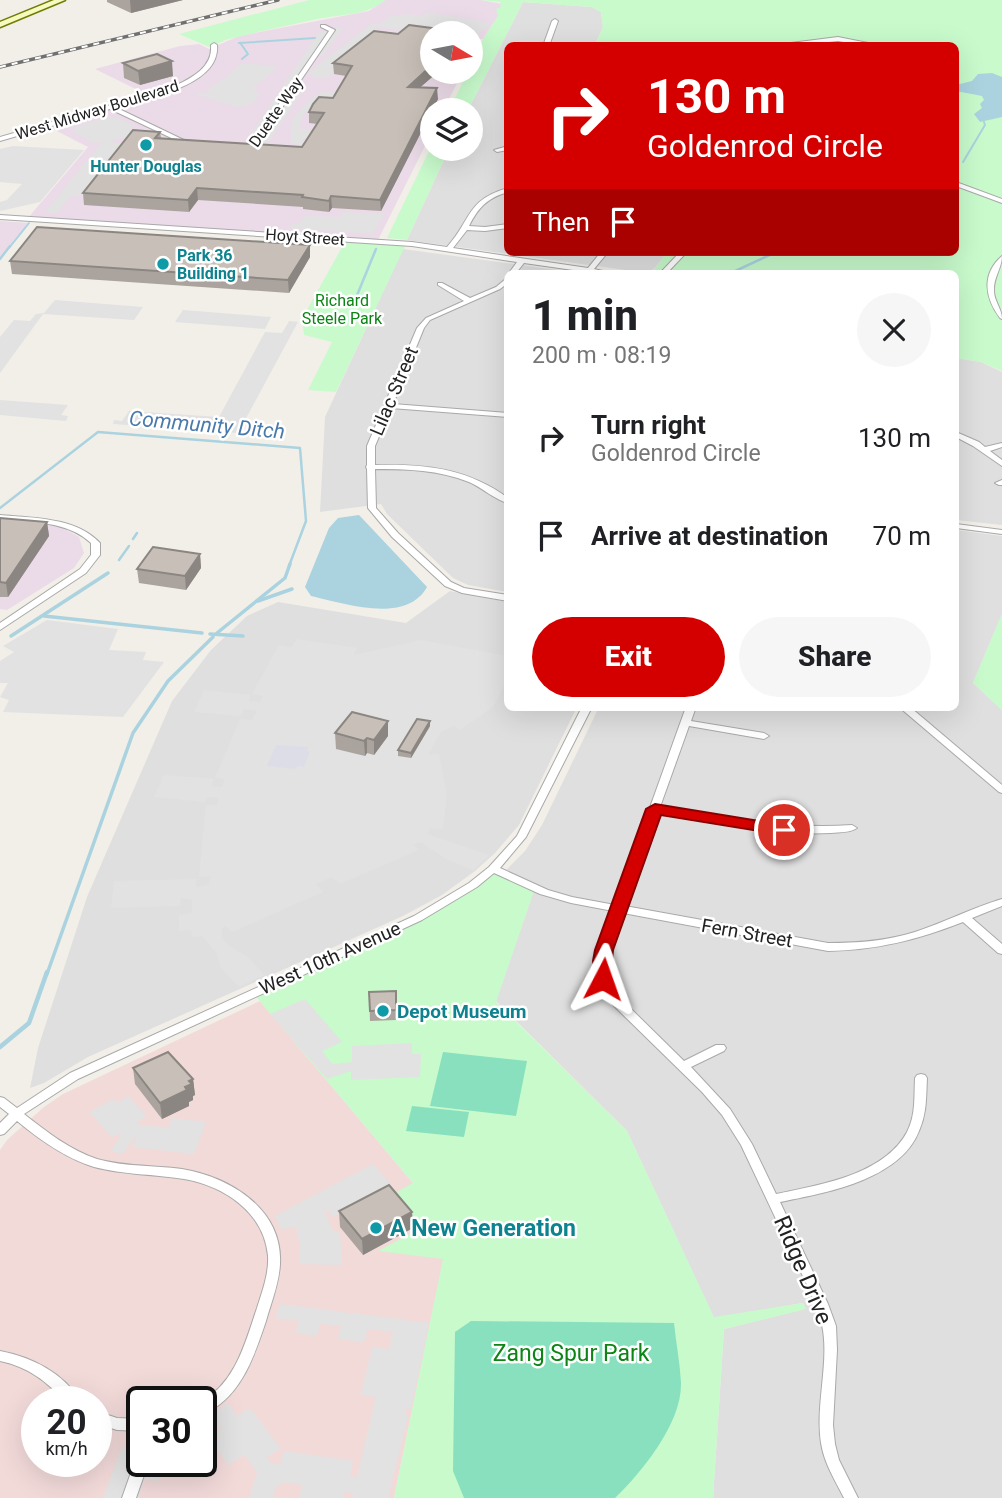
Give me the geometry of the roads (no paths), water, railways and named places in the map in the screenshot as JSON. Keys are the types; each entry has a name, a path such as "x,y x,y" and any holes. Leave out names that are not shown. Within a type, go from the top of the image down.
{"street":[{"path":"0,25 61,0"},
{"path":"547,42 555,21"},
{"name":"Duette Way","path":"239,150 250,151 332,30 323,26"},
{"path":"808,42 838,39 872,42"},
{"name":"West Midway Boulevard","path":"0,139 160,94 197,76 211,63 216,50 214,45"},
{"path":"112,108 180,141 194,145"},
{"path":"497,150 504,149"},
{"path":"959,185 1002,201"},
{"path":"989,194 1002,189"},
{"path":"449,249 466,228 477,204 486,196 504,191"},
{"name":"Hoyt Street","path":"0,217 412,244 590,270"},
{"path":"466,228 504,227"},
{"path":"590,270 602,256"},
{"path":"666,270 680,256"},
{"path":"1002,258 990,278 988,291 993,305 1002,317"},
{"path":"514,270 522,260"},
{"name":"Lilac Street","path":"504,283 498,288 428,319 421,328 370,446 372,509 435,574 462,590 504,597"},
{"path":"440,284 468,300"},
{"path":"498,288 504,289"},
{"path":"388,406 504,415"},
{"path":"959,436 1002,464"},
{"path":"984,450 1002,445"},
{"path":"370,467 404,466 444,470 475,480 504,500"},
{"path":"0,517 70,526 83,531 95,544 90,565 0,627"},
{"path":"959,526 1002,532"},
{"name":"West 10th Avenue","path":"0,1131 16,1114 56,1086 94,1065 418,918 473,885 493,869 521,837 585,711"},
{"name":"Ridge Drive","path":"690,711 604,950 603,979 617,1002 683,1066 733,1122 772,1199 829,1326 828,1444 832,1461 851,1498"},
{"path":"909,711 1002,790"},
{"path":"685,723 764,736"},
{"path":"655,809 770,829 824,831 852,828"},
{"name":"Fern Street","path":"493,869 553,896 806,944 851,948 898,942 1002,902"},
{"path":"964,917 1002,950"},
{"path":"683,1066 720,1048"},
{"path":"772,1199 843,1183 865,1175 892,1156 916,1125 920,1112 921,1078"},
{"path":"0,1101 36,1130 86,1159 113,1166 208,1180 231,1190 260,1215 270,1236 274,1256 271,1280 241,1370 217,1397"},
{"path":"0,1356 24,1361 43,1371 58,1386"},
{"path":"130,1498 137,1477"}],"water":[{"path":"992,73 1002,77 1002,117 980,122 974,114 982,108 982,96 959,92 959,84 972,81 978,74"},
{"path":"359,515 427,587 417,599 405,605 373,608 311,596 305,587 329,528 338,518"}],"waterway":[{"path":"239,43 315,38"},
{"path":"241,44 248,54 242,59"},
{"path":"963,162 985,125 984,122"},
{"path":"9,248 29,223"},
{"path":"0,259 10,246"},
{"path":"353,305 376,249"},
{"path":"737,270 767,256"},
{"name":"Community Ditch","path":"0,508 98,432 300,448 306,521 289,566"},
{"path":"133,539 137,533"},
{"path":"119,560 129,546"},
{"name":"Community Ditch","path":"217,633 285,578 290,564"},
{"path":"11,636 108,573"},
{"path":"258,601 292,589"},
{"path":"44,616 202,633"},
{"path":"210,634 243,636"},
{"name":"Community Ditch","path":"47,974 133,733 168,681 213,637"},
{"name":"Community Ditch","path":"0,1047 29,1023 47,972"}],"railway":[{"path":"0,67 278,0"}],"place":[{"name":"Hunter Douglas","path":"146,145"},
{"name":"Park 36 Building 1","path":"163,264"},
{"name":"Depot Museum","path":"383,1011"},
{"name":"A New Generation","path":"376,1228"}],"park label":[{"name":"Richard Steele Park","path":"342,309"},
{"name":"Zang Spur Park","path":"571,1353"}]}
